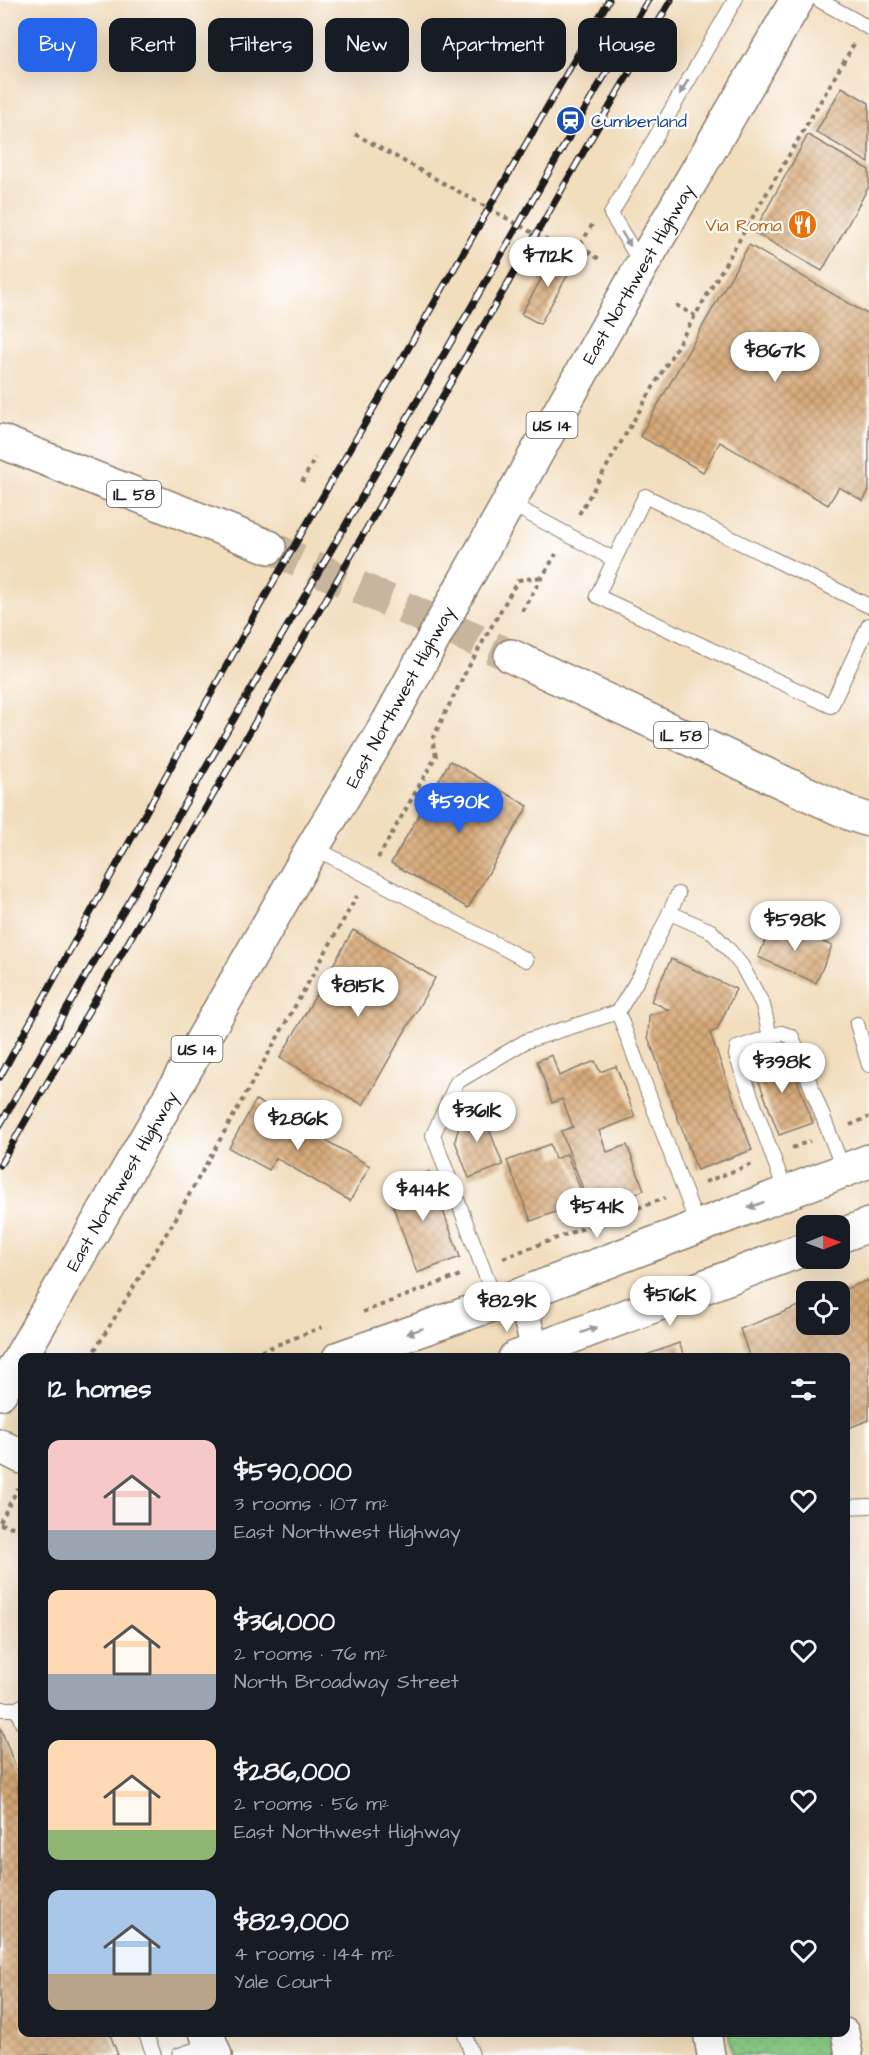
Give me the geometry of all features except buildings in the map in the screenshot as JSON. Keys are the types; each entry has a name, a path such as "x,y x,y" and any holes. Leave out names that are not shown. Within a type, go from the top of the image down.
{"main road":[{"name":"East Northwest Highway","path":"29,1353 313,848 389,721 642,265 797,0"},
{"name":"IL 58","path":"0,441 269,547"},
{"name":"IL 58","path":"512,656 863,821"},
{"path":"353,1353 508,1299 857,1166"},
{"path":"850,1232 869,1225"},
{"path":"534,1353 796,1252"},
{"name":"East Northwest Highway","path":"10,1386 18,1372"},
{"path":"0,1433 18,1433"},
{"path":"0,1446 18,1455"}],"street":[{"path":"508,1299 528,1353"},
{"path":"708,2037 711,2055"},
{"path":"845,2037 849,2055"}],"lane":[{"path":"642,265 610,214 735,0"},
{"path":"819,0 867,27"},
{"path":"869,606 645,496 597,596 831,706 869,625"},
{"path":"509,503 613,560"},
{"path":"313,848 526,960"},
{"path":"508,1299 482,1267 433,1135 457,1082 526,1041 618,1012 641,974 678,894"},
{"path":"670,913 711,931 742,966 763,1005 770,1037"},
{"path":"618,1012 698,1227"},
{"path":"856,1024 869,1065"},
{"path":"786,1193 736,1055 737,1048 782,1033 792,1037 829,1133 857,1166"},
{"path":"850,1507 869,1506"},
{"path":"0,1709 18,1708"},
{"path":"147,2037 154,2055"},
{"path":"466,2037 472,2055"},
{"path":"179,2055 211,2044"}],"path":[{"path":"522,611 867,27"},
{"path":"355,134 542,238 576,253 597,216 617,203"},
{"path":"580,246 602,261"},
{"path":"676,305 695,316"},
{"path":"302,482 315,458"},
{"path":"93,1353 176,1218 436,756 432,740 464,675 518,580 543,577"},
{"path":"352,1316 684,1191 869,1117"},
{"path":"257,1353 330,1324"},
{"path":"18,1487 0,1523 18,1528"}],"green space":[{"path":"729,2037 825,2037 830,2055 733,2055"}],"tunnel":[{"path":"269,547 511,656"}],"railway":[{"path":"0,1077 255,614 609,0"},
{"path":"0,1125 648,0"},
{"path":"0,1165 671,0"}],"place":[{"name":"Cumberland","path":"570,121"},
{"name":"Via Roma","path":"803,225"}]}
